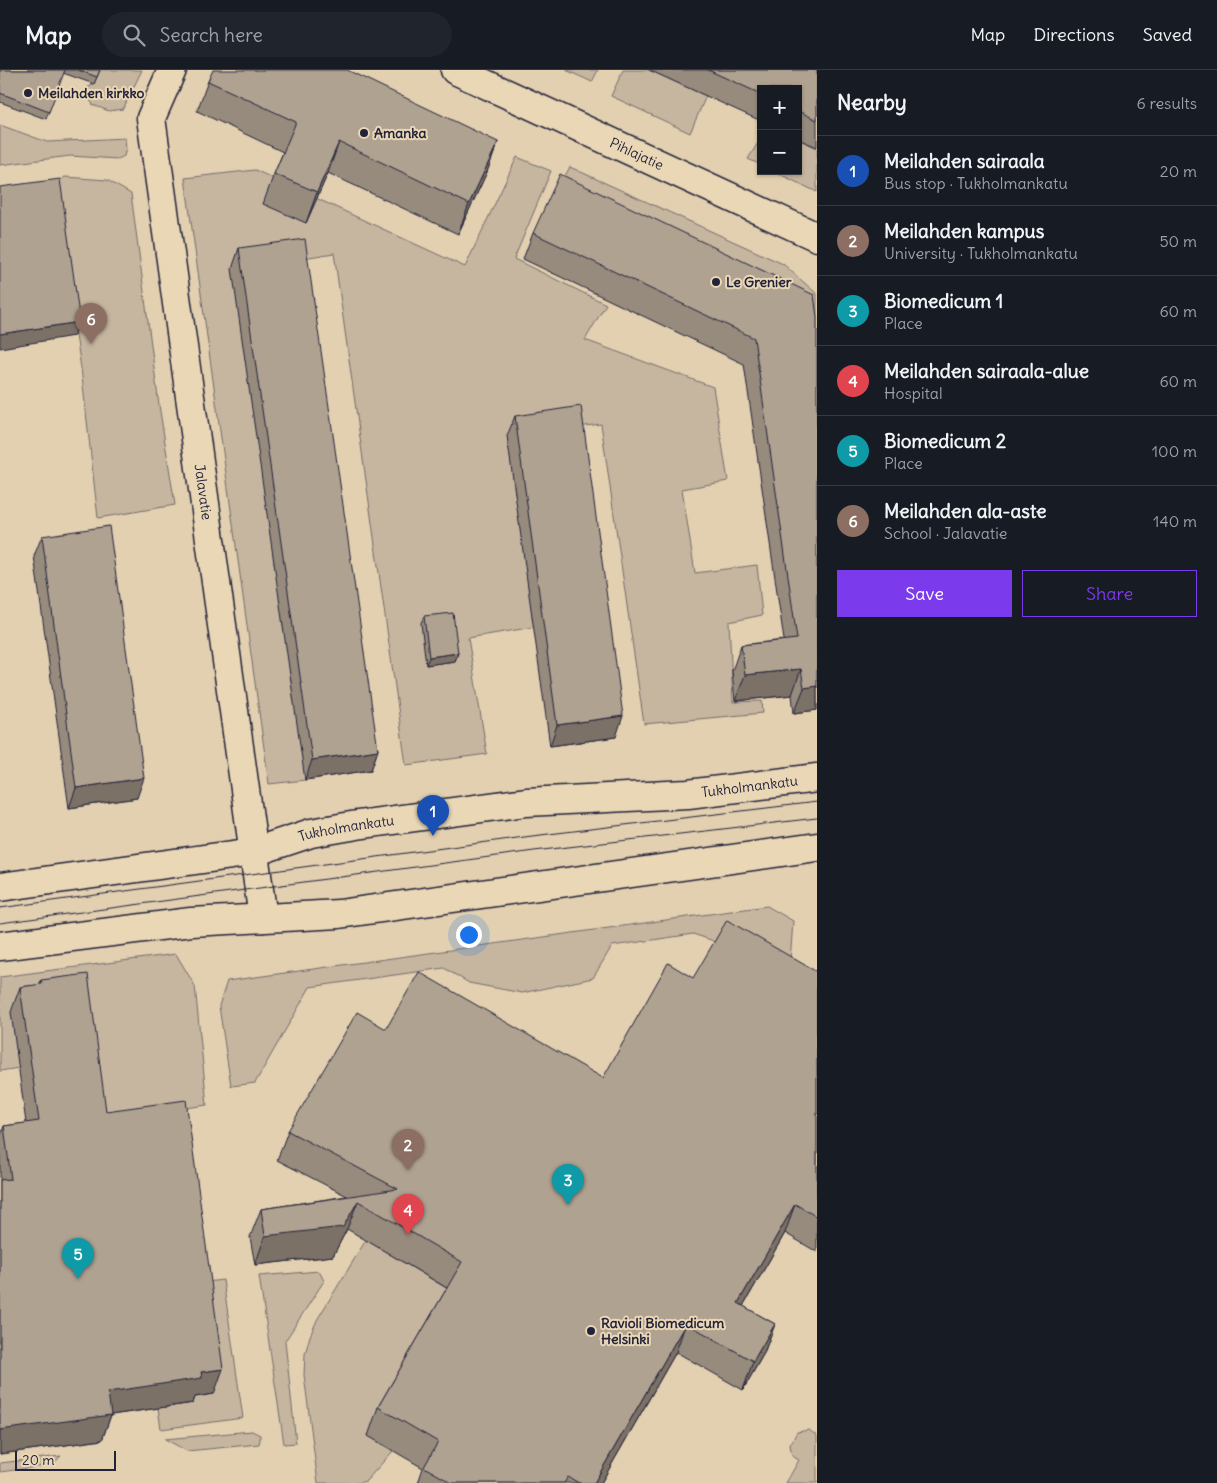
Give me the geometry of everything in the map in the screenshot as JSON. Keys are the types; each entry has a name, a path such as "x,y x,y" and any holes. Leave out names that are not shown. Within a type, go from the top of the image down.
{"main road":[{"name":"Jalavatie","path":"172,70 151,118 263,918"},
{"name":"Pihlajatie","path":"455,70 817,237"},
{"name":"Tukholmankatu","path":"0,887 254,852 311,833 358,824 526,802 688,794 817,778"},
{"path":"0,946 191,922 340,914 817,847"}],"shaded area":[{"path":"100,70 142,70 123,109 109,111 93,105 86,92 87,88 94,84"},
{"path":"566,70 598,70 592,82"},
{"path":"623,70 649,70 706,96 690,133 611,96"},
{"path":"0,125 47,142 125,138 126,149 124,156 118,159 70,156 0,165"},
{"path":"802,141 817,148 817,192 781,175 802,175"},
{"path":"757,144 757,163 748,159"},
{"path":"517,157 551,171 514,259 606,304 585,340 713,387 728,481 682,489 695,573 757,565 762,615 729,622 733,702 762,701 763,713 644,724 601,424 508,436 534,627 468,638 487,754 406,765 334,253 297,259 305,780 269,784 185,178 255,170 465,267"},
{"path":"570,167 783,264 817,294 817,408 551,200"},
{"path":"65,177 107,180 131,194 159,405 175,505 98,518 81,368 53,185"},
{"path":"767,906 793,921 788,990 711,940 693,934 612,946 593,978 522,993 469,983 444,968 310,987 255,1083 231,1086 219,1006 227,981"},
{"path":"176,954 195,986 207,1105 95,1121 19,1068 0,1071 0,977"},
{"path":"366,1240 451,1291 368,1435 393,1451 366,1481 357,1483 318,1483 304,1375 305,1354 317,1320"},
{"path":"319,1271 324,1281 285,1341 296,1443 284,1444 259,1276"},
{"path":"223,1280 243,1418 161,1429 158,1408 193,1403 198,1283"},
{"path":"809,1430 817,1436 817,1483 786,1483 799,1460 792,1456 790,1445 797,1432"},
{"path":"252,1431 260,1435 259,1444 187,1451 165,1439"},
{"path":"61,1456 52,1465 0,1472 0,1463"}],"building":[{"name":"Meilahden kirkko","path":"0,70 65,70 49,112 0,93"},
{"path":"78,70 100,70 97,77"},
{"path":"213,70 347,70 498,142 469,204 339,142 317,192 274,174 296,122 208,81"},
{"path":"708,70 817,70 817,120 802,113 802,85 757,85 757,92"},
{"path":"560,174 814,295 817,317 817,686 804,688 801,669 745,675 741,645 797,639 754,338 533,233"},
{"path":"60,179 80,322 0,334 0,187"},
{"path":"305,239 378,750 312,760 239,248"},
{"path":"581,406 623,716 557,725 515,416"},
{"path":"109,526 144,778 76,788 42,536"},
{"path":"453,613 458,653 429,657 424,616"},
{"path":"727,920 817,972 817,1217 795,1204 738,1303 775,1324 753,1361 686,1323 594,1483 579,1483 568,1477 564,1483 452,1483 424,1467 438,1442 378,1407 462,1262 358,1201 343,1227 265,1236 261,1209 398,1189 288,1131 357,1012 386,1029 419,972 603,1078 668,963 693,978"},
{"path":"88,974 106,1111 186,1100 223,1369 201,1372 202,1378 108,1392 111,1415 0,1430 0,1180 11,1179 4,1126 39,1121 20,987 42,984 41,980"}],"tram line":[{"path":"0,908 532,836 817,802"},
{"path":"0,923 534,851 817,818"}],"place":[{"name":"Meilahden kirkko","path":"28,93"},
{"name":"Amanka","path":"364,133"},
{"name":"Le Grenier","path":"716,282"},
{"name":"Meilahden ala-aste","path":"91,344"},
{"name":"Meilahden sairaala","path":"433,836"},
{"name":"Meilahden kampus","path":"408,1170"},
{"name":"Biomedicum 1","path":"568,1205"},
{"name":"Meilahden sairaala-alue","path":"408,1235"},
{"name":"Biomedicum 2","path":"78,1279"},
{"name":"Ravioli Biomedicum Helsinki","path":"591,1331"}]}
